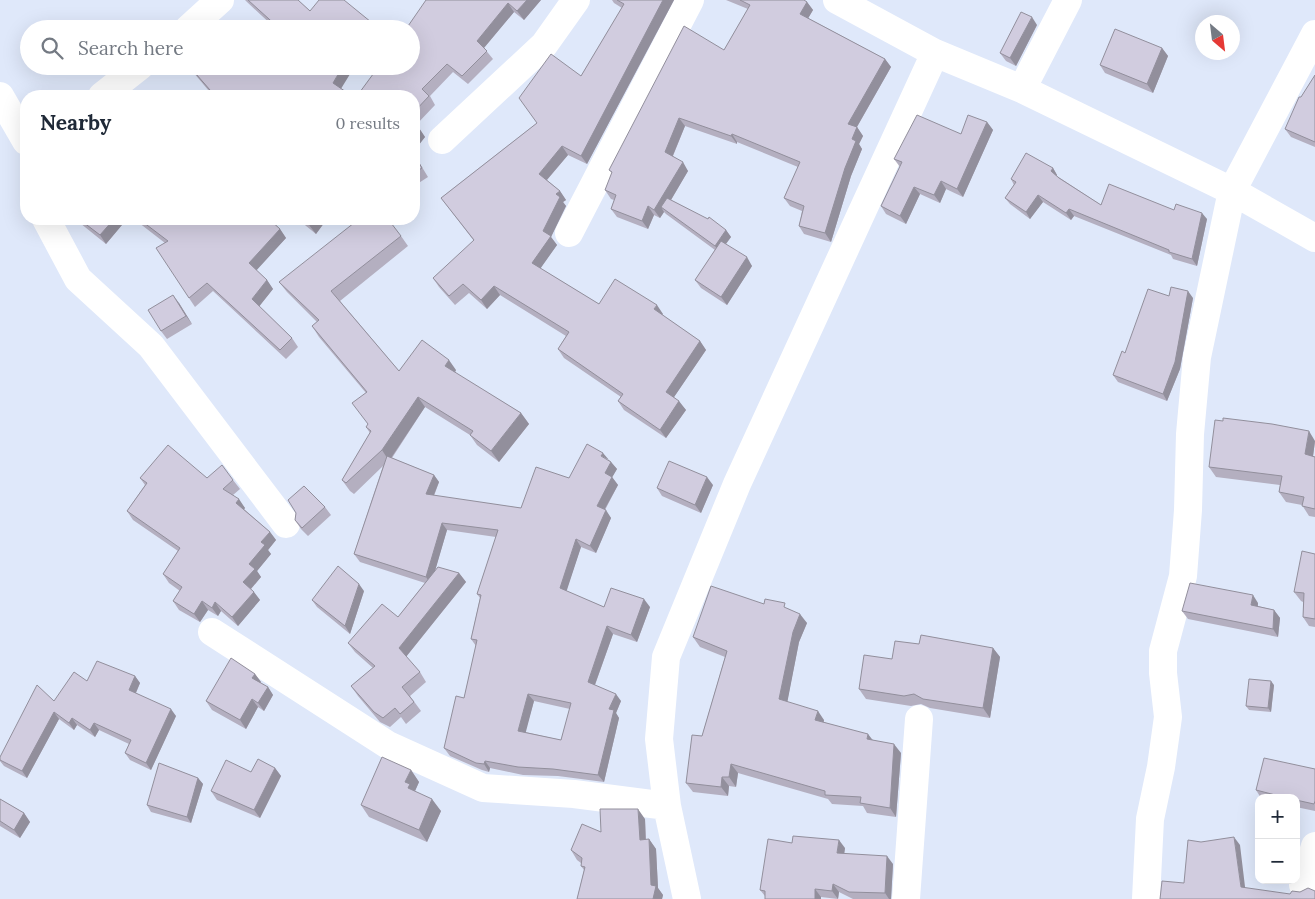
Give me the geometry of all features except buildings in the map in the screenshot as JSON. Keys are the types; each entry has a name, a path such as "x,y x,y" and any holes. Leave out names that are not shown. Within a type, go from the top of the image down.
{"street":[{"path":"198,20 220,0"},
{"path":"442,140 544,45 576,0"},
{"path":"569,233 690,0"},
{"path":"838,0 935,53 1022,89 1232,191 1315,238"},
{"path":"1022,89 1068,0"},
{"path":"1146,899 1150,819 1161,767 1168,717 1163,672 1163,651 1183,576 1188,510 1190,434 1197,358 1232,191 1315,34"},
{"path":"686,899 667,806 659,739 666,656 737,484 935,53"},
{"path":"110,90 129,75"},
{"path":"0,96 20,131"},
{"path":"49,225 78,279 150,346 286,524"},
{"path":"212,632 388,745 483,788 574,794 667,806"},
{"path":"906,899 919,719"},
{"path":"1303,885 1315,846"}]}
